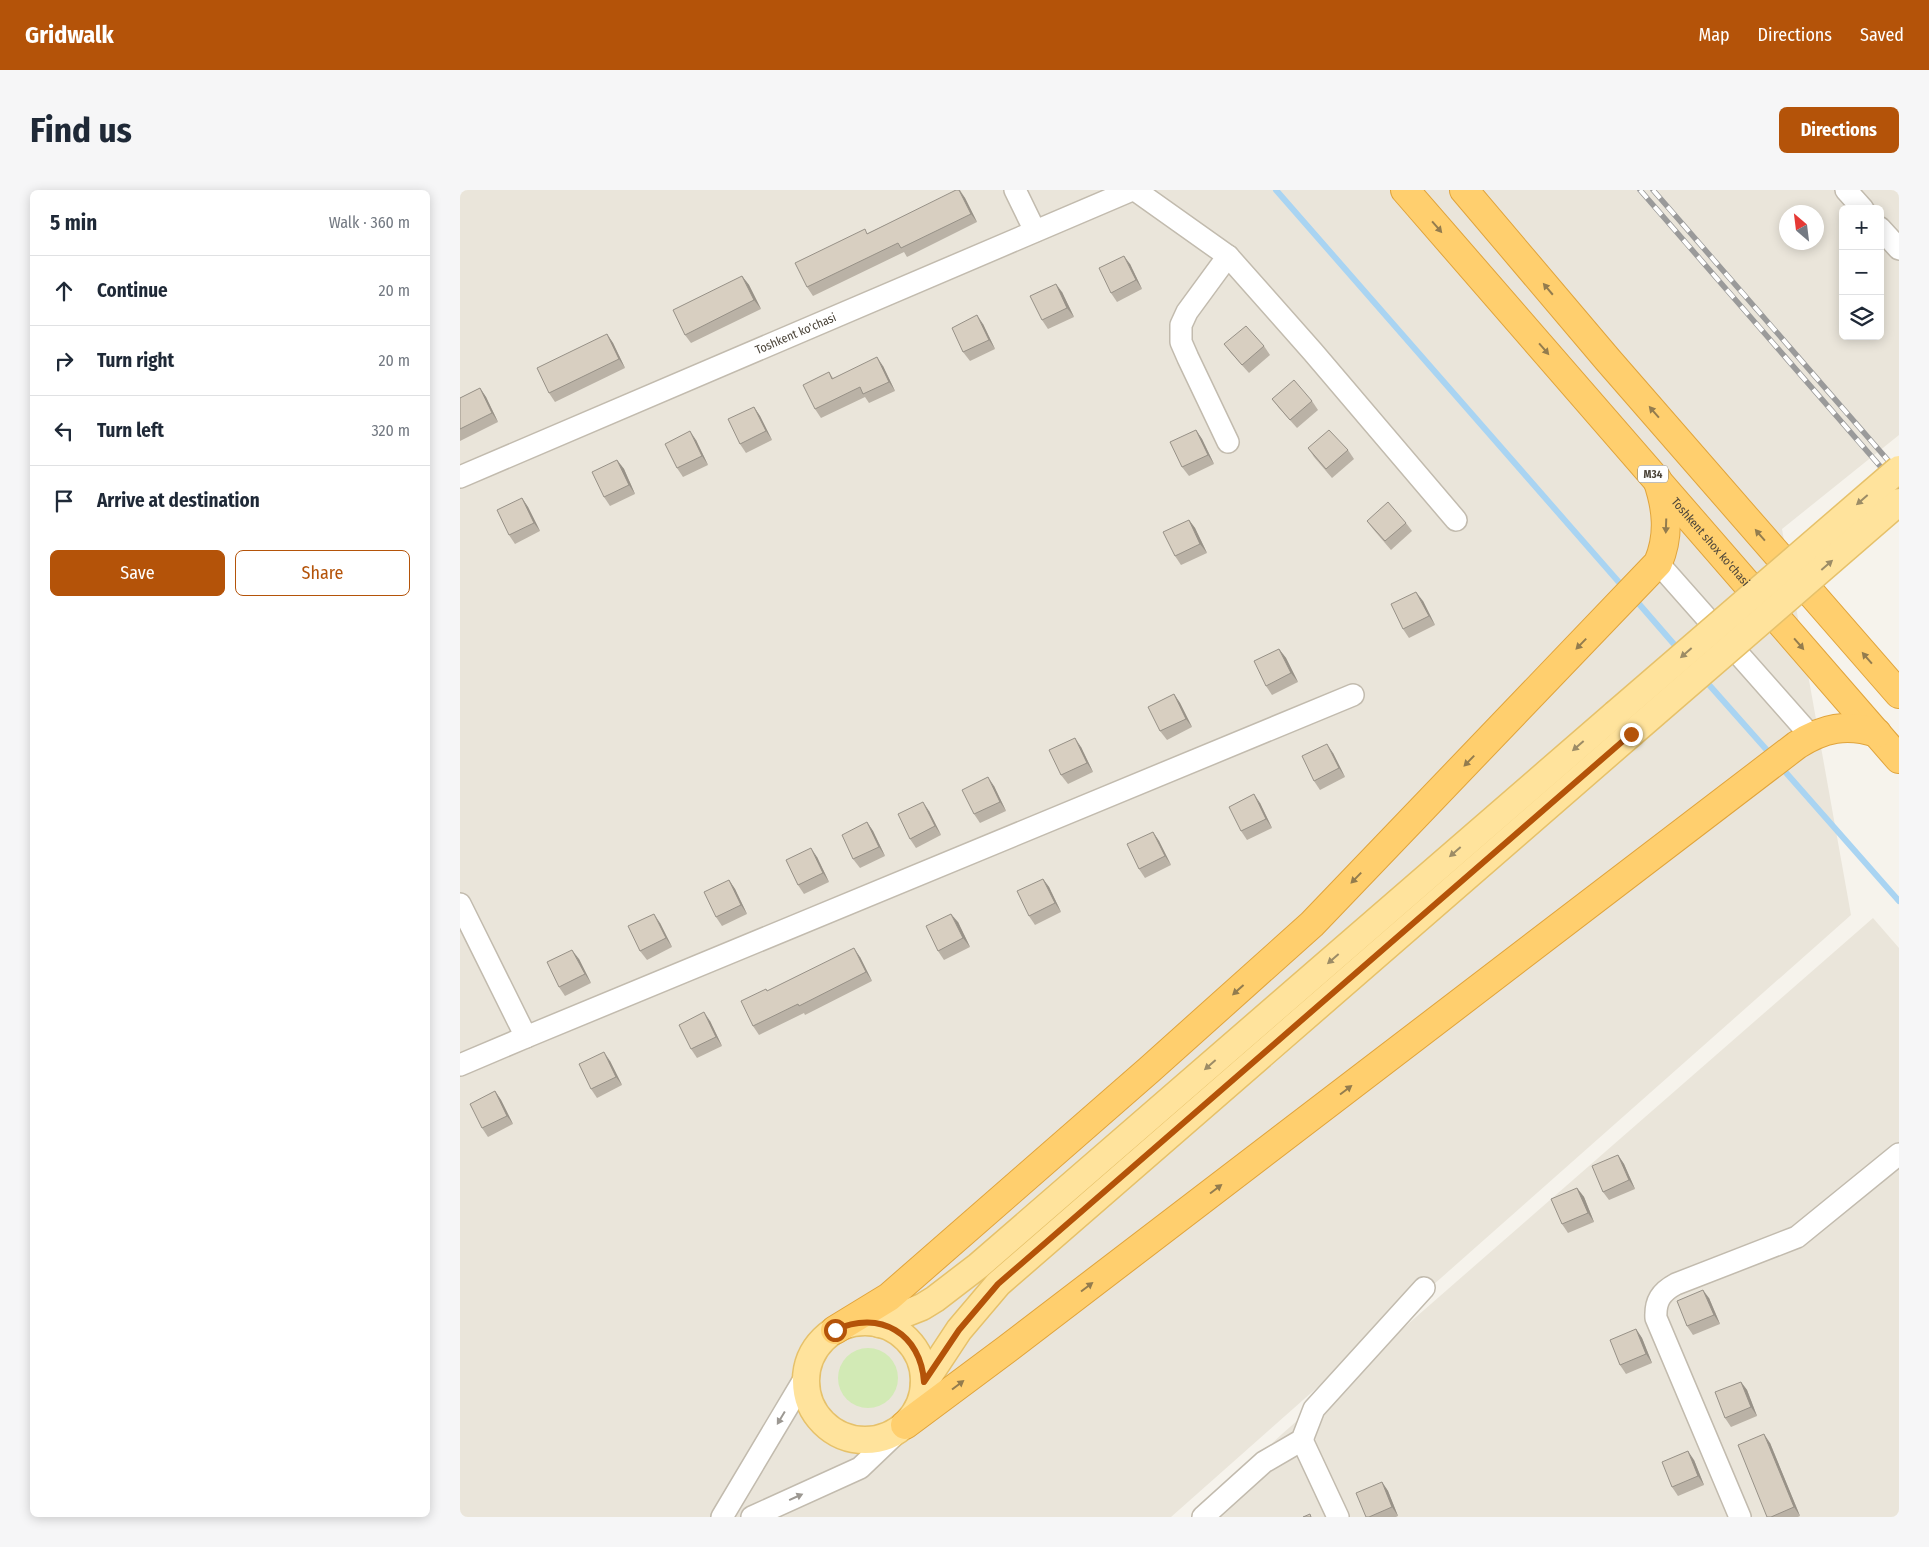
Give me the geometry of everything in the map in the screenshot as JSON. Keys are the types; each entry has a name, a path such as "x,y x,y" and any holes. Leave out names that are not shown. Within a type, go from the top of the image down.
{"highway":[{"name":"Toshkent shox ko'chasi","path":"1405,190 1899,758"},
{"path":"1464,190 1608,360 1899,694"},
{"path":"835,1330 889,1297 1149,1070 1312,924 1652,569 1665,543 1664,503 1657,479"},
{"path":"904,1425 1804,741 1824,731 1844,727 1855,727 1877,733"}],"main road":[{"path":"879,1324 936,1300 978,1266 1899,468"},
{"path":"924,1382 959,1330 998,1284 1899,502"},
{"path":"856,1323 879,1324 899,1332 920,1359 924,1382 919,1406 904,1425 895,1432 872,1439 849,1438 838,1433 819,1418 813,1408 806,1387 806,1376 812,1354 818,1345 835,1330 856,1323"}],"street":[{"path":"1015,190 1035,231"},
{"path":"1133,190 1228,256 1314,352 1456,520"},
{"name":"Toshkent ko'chasi","path":"460,477 1133,190"},
{"path":"1846,190 1859,205"},
{"path":"1884,232 1899,249"},
{"path":"1228,256 1186,312 1181,326 1181,342 1228,442"},
{"path":"1652,569 1804,741"},
{"path":"460,1065 1353,695"},
{"path":"460,904 526,1037"},
{"path":"1740,1517 1656,1318 1656,1307 1660,1296 1676,1284 1797,1236 1899,1154"},
{"path":"1203,1517 1264,1462 1302,1440 1314,1409 1424,1288"},
{"path":"722,1517 806,1376"},
{"path":"752,1517 860,1468 904,1425"},
{"path":"1302,1440 1338,1517"}],"shaded area":[{"path":"460,190 1899,190 1899,435 1782,529 1851,915 1171,1517 460,1517"},
{"path":"1873,918 1899,948 1899,1517 1193,1517 1282,1434"}],"green space":[{"path":"862,1348 874,1348 885,1353 893,1361 898,1372 896,1390 885,1403 874,1408 862,1408 851,1403 843,1395 838,1384 838,1372 843,1361 851,1353"}],"building":[{"path":"959,190 971,214 901,248 898,243 807,287 795,263 865,229 867,234"},
{"path":"1124,256 1136,280 1111,293 1099,268"},
{"path":"742,276 754,300 685,335 673,310"},
{"path":"1056,284 1067,308 1042,320 1030,296"},
{"path":"977,315 989,340 963,352 952,328"},
{"path":"1246,326 1264,346 1242,365 1224,344"},
{"path":"607,334 619,359 549,393 537,368"},
{"path":"877,357 889,382 863,394 860,387 815,409 803,385 829,372 832,379"},
{"path":"1294,380 1312,401 1290,420 1272,399"},
{"path":"480,388 492,413 460,429 460,398"},
{"path":"754,407 766,431 740,444 728,419"},
{"path":"1196,430 1208,455 1182,467 1170,442"},
{"path":"1329,430 1348,450 1326,469 1308,448"},
{"path":"690,431 702,456 677,468 665,444"},
{"path":"617,460 629,485 604,497 592,472"},
{"path":"522,498 534,523 509,535 497,510"},
{"path":"1388,502 1406,523 1385,541 1367,521"},
{"path":"1189,520 1200,544 1175,556 1163,532"},
{"path":"1416,592 1429,616 1403,629 1391,604"},
{"path":"1279,649 1291,673 1266,686 1254,661"},
{"path":"1174,694 1186,719 1160,731 1148,707"},
{"path":"1075,738 1087,763 1061,775 1049,750"},
{"path":"1327,744 1339,768 1314,781 1302,756"},
{"path":"988,777 1000,802 974,814 962,790"},
{"path":"1254,794 1266,819 1241,831 1229,807"},
{"path":"923,802 935,826 910,839 898,814"},
{"path":"867,822 879,847 853,859 842,835"},
{"path":"1153,832 1165,856 1139,869 1127,844"},
{"path":"811,848 823,873 798,885 786,860"},
{"path":"1043,879 1055,903 1029,916 1017,891"},
{"path":"729,880 741,905 716,917 704,892"},
{"path":"654,914 666,938 640,951 628,926"},
{"path":"951,914 963,938 938,951 926,926"},
{"path":"854,948 866,972 799,1006 798,1004 753,1026 741,1001 766,989 767,991"},
{"path":"572,950 585,974 559,987 547,962"},
{"path":"704,1012 716,1037 691,1049 679,1025"},
{"path":"604,1052 616,1077 591,1089 579,1064"},
{"path":"495,1091 507,1116 482,1128 470,1104"},
{"path":"1618,1155 1629,1180 1603,1192 1592,1166"},
{"path":"1577,1188 1588,1213 1562,1224 1551,1199"},
{"path":"1703,1290 1714,1315 1687,1326 1677,1301"},
{"path":"1636,1329 1646,1354 1620,1365 1610,1340"},
{"path":"1741,1382 1751,1407 1725,1418 1715,1392"},
{"path":"1764,1434 1794,1507 1771,1517 1767,1517 1738,1445"},
{"path":"1688,1451 1698,1476 1672,1487 1662,1462"},
{"path":"1382,1482 1392,1507 1366,1517 1356,1493"}],"waterway":[{"path":"1276,190 1624,588"},
{"path":"1633,597 1679,650"},
{"path":"1703,678 1773,757"},
{"path":"1781,767 1899,901"}],"railway":[{"path":"1640,190 1899,488"},
{"path":"1653,190 1899,473"}],"route":[{"path":"835,1330 856,1323 868,1322 889,1327 899,1332 908,1340 920,1359 924,1382 959,1330 998,1284 1631,734"}]}
